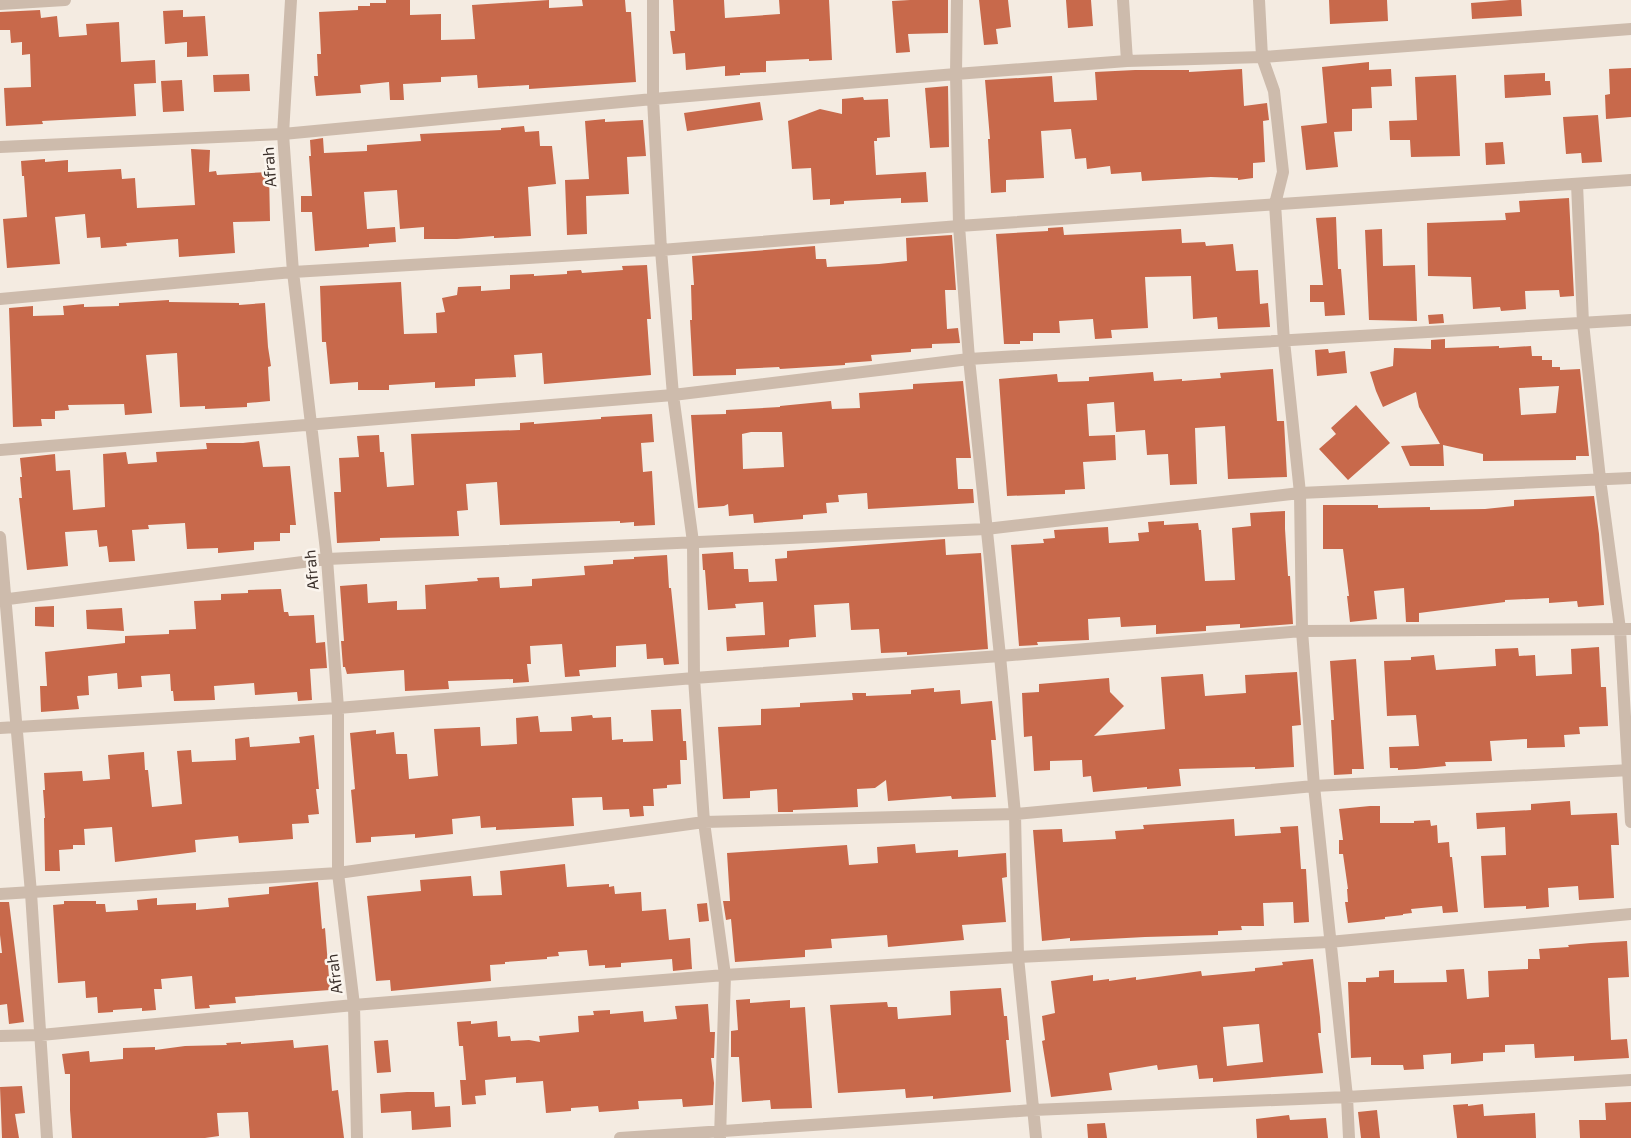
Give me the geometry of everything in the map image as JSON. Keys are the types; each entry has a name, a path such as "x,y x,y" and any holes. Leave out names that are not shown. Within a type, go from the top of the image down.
{"street":[{"path":"0,4 65,0"},
{"name":"Afrah","path":"291,0 283,134 293,272 327,559 338,708 338,873 354,1005 358,1138"},
{"path":"653,0 653,99 661,250 674,395 693,542 694,678 704,822 725,975 720,1135"},
{"path":"957,0 956,74 960,226 969,359 1015,814 1018,958 1036,1138"},
{"path":"1122,0 1127,61"},
{"path":"1259,0 1262,57 1274,91 1283,172 1275,204 1284,341 1300,493 1302,631 1314,786 1329,942 1347,1097 1349,1138"},
{"path":"0,146 283,134 653,99 956,74 1127,61 1262,57 1631,29"},
{"path":"0,298 293,272 661,250 960,226 1631,180"},
{"path":"1577,184 1583,323 1600,479 1625,629 1631,822"},
{"path":"0,450 674,395 969,359 1631,320"},
{"path":"3,600 327,559 986,529 1300,493 1631,478"},
{"path":"0,537 3,600 17,726 31,893 47,1138"},
{"path":"0,728 338,708 694,678 1000,656 1302,631 1625,629"},
{"path":"0,894 338,873 704,822 1015,814 1314,786 1630,770"},
{"path":"0,1036 40,1035 354,1005 725,975 1329,942 1631,914"},
{"path":"620,1138 720,1135 1033,1110 1347,1097 1631,1080"}],"building":[{"path":"386,0 410,0 410,15 441,14 441,40 475,39 472,5 549,0 549,8 583,6 582,0 625,0 626,12 631,12 636,82 529,89 529,85 478,88 477,75 441,77 441,82 403,84 404,100 390,100 389,82 360,85 361,93 316,96 314,76 318,76 317,54 321,54 319,12 358,10 358,6 370,6 370,3 386,3"},
{"path":"673,0 724,0 725,18 780,14 779,0 829,0 832,60 766,61 766,72 740,73 740,75 725,76 725,66 686,70 685,53 673,54 670,31 675,31"},
{"path":"948,0 948,33 908,34 910,52 896,53 892,1"},
{"path":"979,0 1008,0 1011,27 996,29 998,44 984,45"},
{"path":"1066,0 1091,0 1093,26 1068,28"},
{"path":"1329,0 1387,0 1388,21 1330,24"},
{"path":"1521,0 1522,16 1472,19 1471,3"},
{"path":"40,10 41,18 57,16 59,37 87,35 86,24 119,22 121,62 155,60 156,83 134,84 136,116 42,121 43,124 6,126 4,88 31,87 30,54 22,55 22,42 11,43 10,30 0,30 0,12"},
{"path":"183,10 183,17 205,16 208,56 187,57 187,42 165,44 163,11"},
{"path":"1369,62 1369,70 1391,69 1392,86 1371,87 1372,108 1352,109 1352,131 1334,132 1338,167 1306,170 1301,126 1327,123 1322,67"},
{"path":"1631,68 1631,117 1606,119 1605,95 1610,94 1609,69"},
{"path":"1242,69 1244,106 1267,103 1269,120 1263,121 1265,162 1253,163 1253,178 1238,180 1238,178 1211,177 1142,181 1141,172 1111,174 1110,166 1087,169 1086,158 1075,159 1071,129 1041,131 1044,178 1006,180 1006,192 991,193 988,139 990,139 985,80 1052,76 1054,102 1097,100 1095,72 1189,70 1189,72"},
{"path":"1545,73 1545,81 1550,81 1551,95 1505,98 1504,75"},
{"path":"249,74 250,91 214,92 213,75"},
{"path":"1456,75 1460,156 1411,157 1410,140 1390,140 1389,121 1417,120 1415,77"},
{"path":"182,80 184,111 163,112 161,81"},
{"path":"948,86 949,147 930,148 925,88"},
{"path":"863,97 864,100 888,99 890,137 877,138 877,141 874,141 876,175 926,172 928,202 901,203 901,198 844,201 844,204 830,205 830,199 813,200 811,168 792,169 788,121 820,109 842,114 842,99"},
{"path":"760,102 763,120 687,131 684,113"},
{"path":"1598,115 1602,162 1582,163 1581,153 1566,154 1563,117"},
{"path":"605,119 605,122 643,120 646,156 627,157 629,194 586,196 587,234 567,235 565,180 589,179 585,121"},
{"path":"524,126 525,132 539,131 540,146 552,146 556,184 528,187 531,236 424,239 424,227 400,229 397,190 364,192 367,229 395,227 396,242 369,244 369,247 315,251 312,212 301,212 301,196 312,196 309,156 311,156 310,140 323,138 324,153 367,151 367,145 421,141 420,134 501,130 501,128"},
{"path":"1503,142 1505,164 1486,165 1485,143"},
{"path":"191,149 210,150 209,172 216,171 217,175 269,172 270,221 233,222 235,253 179,257 178,239 126,243 127,246 101,248 100,237 87,238 85,214 55,217 60,264 7,268 3,219 27,217 21,161 45,159 45,162 68,160 68,172 121,169 122,179 135,178 137,208 195,205"},
{"path":"1569,198 1574,296 1560,297 1559,290 1525,291 1526,309 1501,311 1500,307 1473,309 1471,277 1428,276 1427,223 1506,220 1505,213 1520,212 1519,201"},
{"path":"1336,217 1338,269 1341,269 1345,315 1325,316 1324,302 1310,302 1310,285 1323,285 1316,218"},
{"path":"1063,227 1064,235 1181,229 1182,243 1205,242 1206,246 1233,244 1236,271 1258,270 1260,304 1268,303 1270,327 1218,329 1217,317 1193,319 1191,276 1145,277 1148,328 1111,330 1112,338 1095,339 1093,319 1059,321 1060,333 1033,333 1033,341 1020,341 1020,344 1004,344 996,234 1048,231 1048,228"},
{"path":"1382,229 1383,266 1415,265 1417,321 1369,320 1365,230"},
{"path":"952,235 956,290 945,290 947,329 958,328 960,343 932,344 932,348 911,349 911,352 871,355 872,361 845,363 845,365 780,369 779,367 736,369 736,375 693,376 690,320 692,320 691,285 694,285 692,256 815,246 816,259 826,259 827,267 879,264 907,261 906,238"},
{"path":"647,265 651,319 647,319 651,375 544,384 542,353 514,355 516,377 475,379 475,386 435,388 435,382 389,385 389,390 358,390 358,382 330,384 326,342 322,342 320,286 401,282 404,334 437,333 436,313 445,312 442,298 457,295 458,287 481,286 481,291 510,289 510,275 567,274 567,271 581,270 582,273 623,270 622,266"},
{"path":"169,300 169,302 239,303 239,305 265,303 271,366 268,367 270,401 247,403 247,407 205,409 205,406 180,407 177,353 146,355 152,413 125,415 124,404 68,405 69,410 55,411 55,419 41,419 42,426 13,427 9,308 33,306 33,316 64,315 63,306 84,304 84,307 119,306 119,303"},
{"path":"1443,314 1444,323 1429,324 1428,315"},
{"path":"1445,339 1445,348 1531,346 1532,356 1542,356 1542,360 1552,360 1552,367 1560,367 1560,370 1580,369 1589,456 1576,456 1576,460 1483,461 1483,454 1443,445 1444,466 1410,466 1401,446 1440,444 1419,407 1416,392 1383,407 1370,372 1393,366 1394,348 1431,349 1431,340","holes":["1559,386 1556,413 1521,415 1519,388"]},
{"path":"1328,349 1329,353 1345,351 1347,373 1317,376 1315,350"},
{"path":"1273,369 1277,421 1284,421 1287,477 1228,479 1225,426 1195,428 1197,484 1170,485 1168,454 1147,455 1145,430 1116,432 1114,402 1087,404 1089,436 1115,435 1116,460 1083,462 1085,489 1065,490 1065,494 1007,496 999,379 1057,374 1058,382 1089,381 1089,377 1153,372 1154,381 1182,379 1182,381 1221,378 1220,373"},
{"path":"963,381 971,458 956,458 958,489 973,489 974,503 868,509 867,493 838,495 839,502 826,503 827,513 803,515 803,519 754,523 753,514 729,516 728,504 698,508 691,415 726,414 726,410 780,407 831,401 832,409 860,408 859,393 913,389 913,384","holes":["751,432 782,432 784,467 743,469 742,434"]},
{"path":"1356,405 1390,443 1348,480 1319,449 1336,434 1331,428"},
{"path":"652,414 654,442 641,443 643,472 652,471 655,525 634,526 634,522 620,523 620,521 500,525 497,482 466,484 468,510 457,511 459,536 380,538 380,541 337,543 334,492 341,492 339,458 359,457 357,436 379,435 380,452 384,452 387,487 414,485 411,434 520,430 520,423 534,422 534,424"},
{"path":"259,441 263,467 290,466 296,525 290,525 290,533 280,533 280,541 254,542 254,550 218,553 218,548 187,549 185,523 148,525 149,529 132,530 135,561 109,562 107,546 99,547 97,530 65,532 68,566 27,570 19,498 22,498 20,458 55,454 56,471 70,470 73,510 105,507 103,454 126,452 128,464 157,462 156,452 207,449 206,443"},
{"path":"1594,496 1599,534 1604,605 1578,607 1577,601 1549,603 1549,598 1505,600 1505,602 1419,613 1419,622 1406,622 1404,588 1374,591 1377,619 1350,622 1343,549 1323,549 1323,505 1378,505 1378,508 1430,507 1430,510 1485,509 1514,506 1514,500"},
{"path":"1285,511 1288,576 1290,576 1293,624 1240,628 1240,624 1206,626 1206,631 1156,634 1156,625 1121,627 1120,617 1088,619 1089,640 1037,642 1038,645 1019,646 1011,545 1044,543 1043,539 1055,538 1054,530 1108,527 1109,543 1139,541 1138,533 1149,532 1148,522 1164,521 1164,525 1198,523 1199,530 1201,530 1205,581 1235,580 1232,528 1251,526 1250,513"},
{"path":"945,539 946,555 981,553 988,649 907,655 907,652 881,653 879,629 851,630 849,603 814,605 816,637 791,639 789,640 789,647 727,651 726,637 765,635 763,602 735,604 736,608 708,610 702,554 733,552 734,569 748,569 749,582 777,581 775,559 787,558 787,551"},
{"path":"667,555 669,588 671,588 679,664 664,665 663,658 647,659 646,644 616,646 616,667 579,670 580,676 565,677 562,644 530,646 531,664 527,664 529,682 513,683 513,679 448,681 449,689 405,691 404,670 347,674 345,667 343,667 341,641 344,641 340,586 367,584 368,603 397,601 397,610 426,609 425,585 478,581 477,578 499,577 500,588 532,586 532,579 585,575 584,566 613,564 613,560 634,559 634,557"},
{"path":"281,589 284,612 288,612 289,616 314,615 316,643 325,642 327,668 310,669 312,700 298,701 297,692 255,695 254,683 214,686 215,700 174,701 173,691 171,691 170,674 141,676 142,687 118,689 117,673 88,676 89,695 77,696 79,709 41,712 40,686 47,686 45,652 125,643 125,636 169,634 169,630 196,629 194,601 221,600 221,594 248,593 248,590"},
{"path":"54,606 54,627 35,626 35,607"},
{"path":"122,608 124,631 87,629 86,610"},
{"path":"1599,647 1601,687 1606,687 1608,726 1579,727 1580,734 1564,735 1565,747 1527,748 1527,739 1490,741 1492,761 1445,762 1446,766 1416,769 1398,770 1398,768 1390,768 1389,747 1419,746 1416,715 1387,716 1384,661 1411,660 1411,657 1434,655 1436,670 1496,666 1495,649 1518,648 1519,656 1535,655 1536,676 1572,674 1571,649"},
{"path":"1356,659 1364,769 1352,769 1352,774 1334,775 1331,720 1334,720 1330,661"},
{"path":"1297,672 1301,725 1292,726 1294,767 1179,769 1181,786 1093,792 1091,776 1083,777 1082,760 1050,761 1050,770 1034,771 1032,736 1024,737 1022,693 1039,692 1039,684 1109,678 1110,692 1124,706 1094,736 1165,729 1161,677 1203,674 1205,696 1246,693 1245,675"},
{"path":"934,688 934,692 960,690 961,704 992,701 996,740 991,740 996,797 952,799 951,796 888,801 886,780 875,788 857,789 858,807 778,812 777,789 750,791 750,798 723,799 718,727 761,725 761,709 800,707 800,703 853,700 852,693 866,693 866,696 911,694 911,690"},
{"path":"681,709 683,741 686,741 687,760 680,760 681,784 653,789 654,806 643,806 644,816 630,817 629,809 603,810 602,797 572,798 574,826 496,830 496,827 481,828 480,816 452,819 453,834 415,838 415,834 371,837 371,842 356,843 351,790 355,789 350,733 376,730 376,734 394,732 396,754 407,754 409,779 438,776 434,729 480,727 481,746 517,744 516,718 538,716 540,732 572,731 571,717 592,715 593,718 611,717 612,740 623,739 623,742 653,741 651,710"},
{"path":"314,735 319,789 316,789 319,814 308,815 309,823 292,824 293,839 239,843 238,836 195,840 196,852 115,862 112,827 84,829 85,845 73,845 73,849 59,850 60,871 45,871 44,773 82,771 83,781 110,779 108,755 144,752 145,770 148,770 152,807 182,804 177,751 191,750 192,762 236,760 235,739 249,737 250,747 300,743 299,737"},
{"path":"1570,801 1571,815 1617,813 1619,845 1611,845 1614,898 1579,900 1578,886 1548,888 1549,907 1526,909 1526,906 1484,908 1481,856 1506,855 1505,827 1477,829 1476,813 1531,810 1531,804"},
{"path":"1380,806 1380,823 1414,823 1414,821 1430,820 1431,826 1437,825 1438,843 1449,842 1458,912 1443,913 1442,906 1411,909 1412,913 1385,917 1385,919 1348,923 1345,902 1348,902 1348,889 1343,854 1339,854 1339,840 1343,840 1339,809"},
{"path":"1234,819 1235,836 1281,833 1280,827 1298,826 1301,869 1306,869 1309,922 1294,923 1293,902 1263,903 1264,926 1241,926 1242,930 1218,931 1218,935 1070,941 1070,938 1042,941 1033,830 1062,829 1063,842 1116,839 1115,831 1144,829 1143,825"},
{"path":"915,844 916,853 958,850 958,857 1006,853 1007,877 1002,878 1006,922 962,925 964,940 888,947 887,935 831,939 832,948 805,950 805,957 735,962 731,919 726,920 723,901 730,901 727,853 847,845 849,865 878,863 877,847"},
{"path":"565,864 567,887 609,884 609,887 614,886 615,894 641,892 642,911 666,909 669,940 690,938 692,969 673,971 672,959 621,963 621,967 589,966 587,950 558,952 559,956 547,957 547,959 490,965 491,981 391,991 390,980 376,981 367,896 421,891 420,880 471,876 473,896 502,895 500,871"},
{"path":"318,882 322,929 325,928 330,990 235,997 236,1003 209,1005 210,1008 195,1009 192,976 161,979 162,989 154,989 156,1010 142,1011 142,1008 98,1013 97,997 86,998 85,981 58,983 53,905 64,904 64,901 96,901 96,904 105,904 106,912 138,910 137,900 157,898 157,905 196,903 196,910 229,907 228,898 269,894 269,887"},
{"path":"0,902 9,902 24,1022 9,1024 7,1004 0,1005 0,953 2,953"},
{"path":"707,903 709,921 699,922 697,904"},
{"path":"1627,941 1629,977 1608,978 1611,1040 1627,1039 1629,1058 1574,1061 1574,1056 1535,1058 1534,1044 1505,1045 1505,1052 1483,1053 1483,1061 1451,1064 1451,1053 1423,1055 1424,1069 1404,1070 1403,1065 1371,1065 1371,1057 1351,1058 1348,982 1366,982 1366,978 1379,977 1379,971 1394,970 1394,983 1447,982 1446,970 1464,969 1467,999 1489,997 1488,971 1528,969 1528,959 1540,959 1539,949"},
{"path":"1313,959 1320,1017 1321,1033 1318,1033 1323,1073 1213,1082 1213,1078 1199,1079 1197,1065 1158,1070 1157,1065 1109,1073 1112,1090 1051,1097 1042,1041 1045,1040 1042,1016 1055,1013 1051,981 1093,975 1093,981 1136,977 1136,980 1201,971 1202,976 1255,971 1255,968 1283,965 1282,962","holes":["1259,1024 1263,1062 1227,1066 1223,1027"]},
{"path":"1001,988 1004,1016 1007,1016 1009,1040 1006,1040 1011,1092 933,1099 933,1096 906,1098 905,1089 838,1093 830,1005 887,1002 888,1007 897,1007 898,1019 951,1015 950,991"},
{"path":"750,999 750,1003 790,1000 790,1008 805,1007 812,1108 771,1109 770,1100 742,1102 739,1057 731,1057 731,1031 738,1030 736,1000"},
{"path":"708,1004 710,1032 715,1032 714,1058 711,1058 714,1083 713,1105 683,1107 682,1099 638,1101 639,1109 599,1112 598,1106 571,1108 571,1111 546,1113 543,1081 516,1083 516,1077 485,1080 486,1095 475,1096 476,1104 462,1105 460,1080 466,1080 463,1046 459,1046 457,1022 471,1021 471,1024 497,1021 498,1037 510,1036 511,1041 529,1040 540,1042 539,1036 579,1032 578,1016 594,1015 593,1011 610,1010 610,1014 643,1011 644,1022 677,1019 675,1006"},
{"path":"293,1040 294,1048 328,1045 332,1091 338,1090 344,1138 250,1138 248,1112 217,1113 219,1136 205,1138 72,1138 70,1074 65,1074 62,1054 89,1051 90,1062 123,1059 123,1048 155,1047 155,1050 185,1046 227,1045 226,1043 241,1042 241,1044"},
{"path":"388,1040 391,1072 377,1073 374,1041"},
{"path":"22,1086 25,1113 15,1114 19,1138 2,1138 0,1087"},
{"path":"434,1092 435,1107 450,1106 451,1127 412,1130 411,1111 381,1113 380,1094"},
{"path":"1631,1102 1631,1138 1580,1138 1579,1120 1606,1120 1605,1103"},
{"path":"1468,1104 1468,1106 1483,1104 1484,1116 1535,1113 1536,1138 1457,1138 1453,1105"},
{"path":"1377,1110 1380,1138 1361,1138 1358,1112"},
{"path":"1289,1115 1290,1120 1326,1118 1328,1138 1257,1138 1256,1119"},
{"path":"1105,1123 1107,1138 1088,1138 1087,1124"}]}
